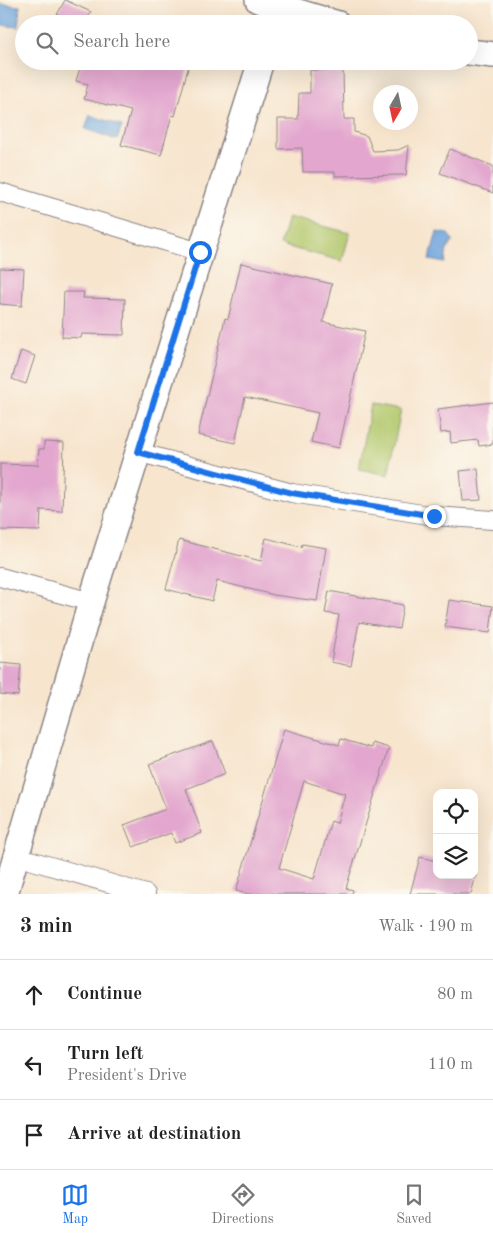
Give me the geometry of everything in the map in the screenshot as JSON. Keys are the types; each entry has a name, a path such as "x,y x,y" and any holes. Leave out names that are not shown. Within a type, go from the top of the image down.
{"street":[{"path":"272,8 301,15"},
{"path":"478,53 493,55"},
{"path":"5,894 91,602 258,70"},
{"path":"0,192 200,252"},
{"path":"138,452 292,493 434,516 493,520"},
{"path":"0,577 91,602"},
{"path":"16,856 146,894"}],"green space":[{"path":"288,217 350,233 342,261 280,245"},
{"path":"371,405 401,410 388,475 359,469"}],"water":[{"path":"0,4 20,6 19,15 15,15 15,27 0,25"},
{"path":"90,115 122,126 117,140 85,129"},
{"path":"437,232 448,234 453,241 447,249 445,263 429,260"}],"building":[{"path":"65,0 91,12 90,15 57,15"},
{"path":"79,70 188,70 175,116 172,115 161,155 121,145 131,111 84,99 88,84 76,81"},
{"path":"310,70 343,70 344,119 354,119 354,132 367,136 373,151 398,150 409,145 406,175 335,176 335,172 303,172 302,148 278,149 278,119 298,119 299,93 310,93"},
{"path":"450,149 493,166 493,193 440,173"},
{"path":"241,263 332,284 323,322 365,331 339,448 311,442 318,413 245,397 235,443 198,435 225,318 228,319"},
{"path":"0,268 24,269 22,306 0,304"},
{"path":"64,292 84,292 83,298 125,299 124,335 82,334 81,338 62,337"},
{"path":"21,351 35,356 26,384 12,379"},
{"path":"493,402 493,444 479,446 478,440 451,443 450,432 441,433 438,409"},
{"path":"44,442 64,443 62,511 41,510 40,531 0,530 0,464 38,465 39,449 44,449"},
{"path":"478,469 481,500 463,501 460,471"},
{"path":"266,538 301,547 302,544 326,548 317,601 274,595 217,581 212,601 166,589 179,540 261,561"},
{"path":"329,591 403,605 399,629 359,622 351,666 331,662 339,615 325,613"},
{"path":"449,600 493,606 490,633 445,627"},
{"path":"0,663 21,665 18,696 0,694"},
{"path":"284,729 339,745 341,739 371,748 372,743 389,748 346,888 353,890 352,894 248,894 236,891","holes":["304,781 345,794 337,823 331,821 314,879 279,868"]},
{"path":"213,741 225,774 186,789 202,833 175,843 171,833 133,847 124,825 166,809 149,764"},
{"path":"420,857 433,860 433,879 475,879 471,894 410,894"}],"route":[{"path":"200,252 138,452 292,493 434,516"}]}
